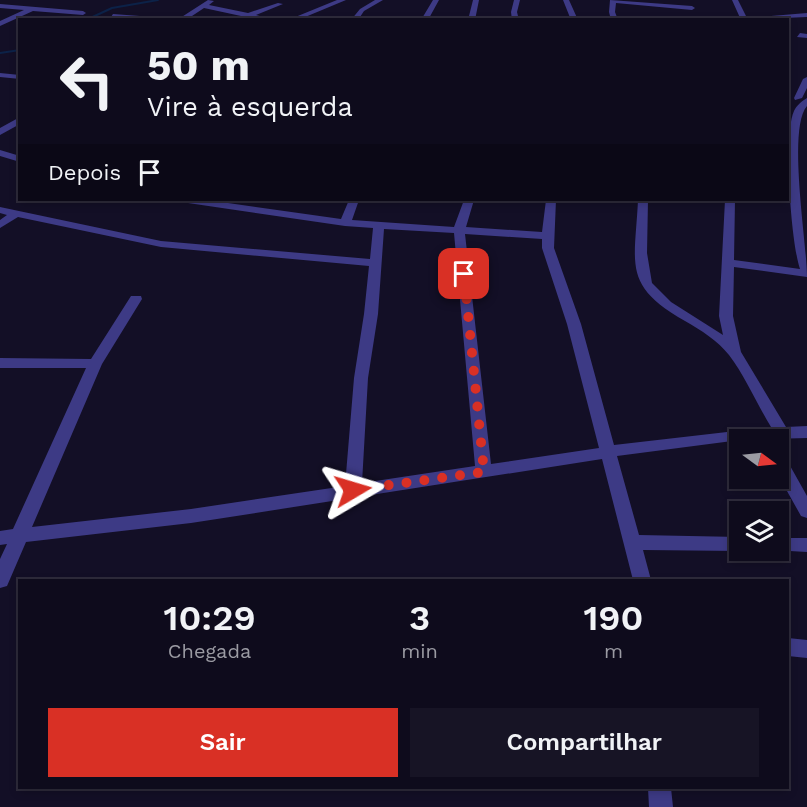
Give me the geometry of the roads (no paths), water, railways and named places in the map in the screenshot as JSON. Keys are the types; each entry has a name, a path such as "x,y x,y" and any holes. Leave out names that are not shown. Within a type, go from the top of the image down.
{"street":[{"path":"183,18 212,0"},
{"path":"296,18 342,0"},
{"path":"425,18 436,0"},
{"path":"472,18 476,0"},
{"path":"516,18 514,12 517,0"},
{"path":"566,0 574,18"},
{"path":"614,18 612,12 613,1 656,2 691,12 695,0"},
{"path":"735,0 743,18"},
{"path":"364,2 377,2"},
{"path":"356,18 362,10 377,2"},
{"path":"238,18 280,4"},
{"path":"0,6 83,13"},
{"path":"202,6 264,18"},
{"path":"0,24 32,9"},
{"path":"769,18 807,15"},
{"path":"114,17 132,18"},
{"path":"9,20 18,22"},
{"path":"0,75 18,77"},
{"path":"729,263 807,273 801,258 798,237 794,155 795,122 804,100 807,79"},
{"path":"789,94 804,100"},
{"path":"0,132 17,124"},
{"path":"0,153 18,158"},
{"path":"794,155 807,158"},
{"path":"195,201 345,223 547,236"},
{"path":"345,223 354,201"},
{"path":"469,201 459,230 484,472"},
{"path":"551,201 547,236 551,260 574,324 642,579"},
{"path":"643,201 641,256 645,281 650,290 659,299 713,333 734,352"},
{"path":"730,201 726,316 734,352 768,429"},
{"path":"0,210 161,244 377,263"},
{"path":"0,225 16,213"},
{"path":"353,490 361,378 377,263 379,225"},
{"path":"0,580 95,364 136,299"},
{"path":"0,363 95,364"},
{"path":"789,434 807,432"},
{"path":"0,538 191,516 654,445 729,439"},
{"path":"789,479 807,511"},
{"path":"633,542 729,544"},
{"path":"789,545 807,545"},
{"path":"789,646 807,649"},
{"path":"660,789 661,807"}],"waterway":[{"path":"90,18 112,8 158,0"},
{"path":"0,53 18,50"}]}
